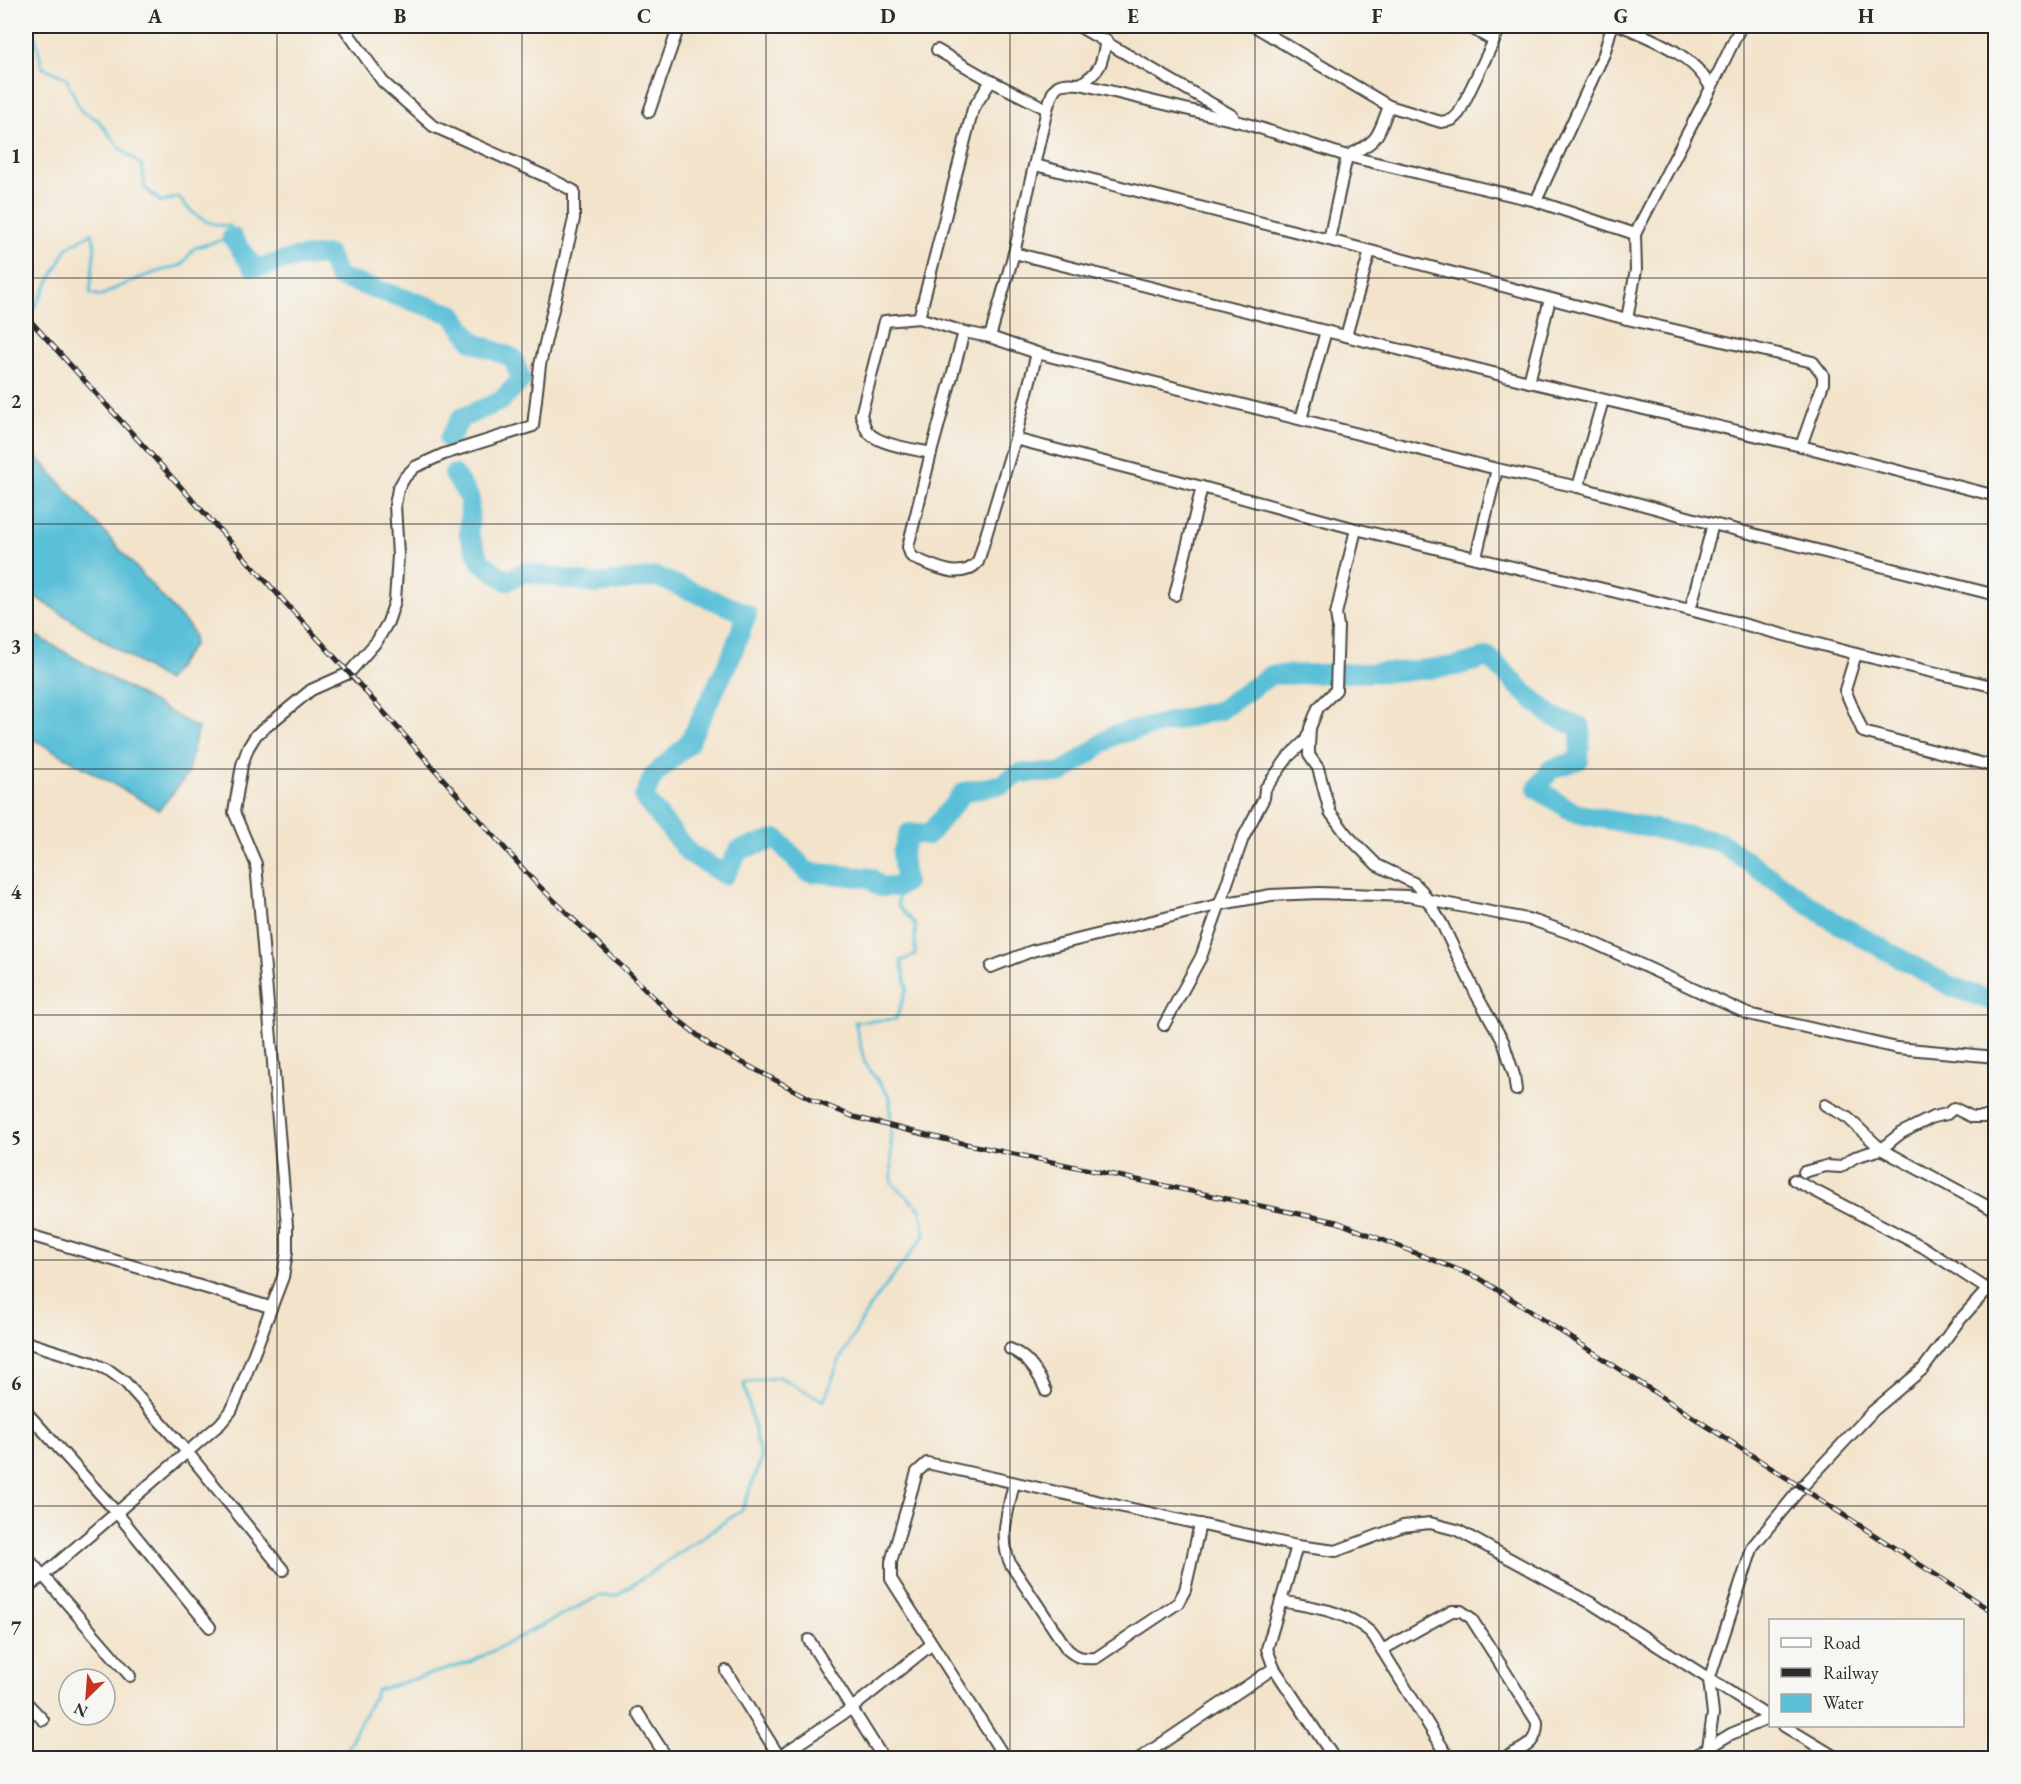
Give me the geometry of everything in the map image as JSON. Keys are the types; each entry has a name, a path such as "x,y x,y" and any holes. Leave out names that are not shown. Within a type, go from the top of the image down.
{"street":[{"path":"26,1590 188,1453 231,1411 283,1277 287,1252 287,1226 256,864 234,813 242,765 256,735 311,690 349,673 377,641 388,622 395,601 398,579 395,505 398,489 405,477 415,467 444,454 533,426 540,365 574,219 574,191 433,126 383,82 343,26"},
{"path":"649,112 679,26"},
{"path":"1078,26 1106,40 1244,123"},
{"path":"1254,26 1389,106 1441,122 1452,120 1459,113 1501,26"},
{"path":"1467,26 1494,41"},
{"path":"1536,201 1604,54 1612,26"},
{"path":"1622,26 1664,45 1698,68 1711,88"},
{"path":"1627,319 1636,270 1635,234 1741,26"},
{"path":"1080,84 1095,75 1099,69 1106,40"},
{"path":"937,50 1047,109"},
{"path":"919,318 973,109 991,81"},
{"path":"990,337 1014,253 1047,109 1058,84 1080,84 1244,123 1347,156 1536,201 1635,234"},
{"path":"1347,156 1375,141 1389,106"},
{"path":"1329,240 1347,156"},
{"path":"1035,165 1627,319 1813,362 1823,375 1823,384 1801,446"},
{"path":"1346,336 1370,251"},
{"path":"1014,253 1529,382 1801,446 1995,496"},
{"path":"1529,382 1550,299"},
{"path":"931,453 875,438 869,433 861,415 885,321 919,318 964,332 990,337 1037,353 1497,470 1578,487 1713,524 1995,595"},
{"path":"1301,419 1326,331"},
{"path":"964,332 931,453 909,547 911,556 920,561 955,572 964,572 974,566 982,552 1016,439 1037,353"},
{"path":"1578,487 1603,400"},
{"path":"1016,439 1356,530 1476,557 1995,687"},
{"path":"1476,557 1497,470"},
{"path":"1174,595 1202,487"},
{"path":"1690,610 1713,524"},
{"path":"1164,1025 1201,957 1243,838 1264,798 1265,789 1288,756 1306,740 1318,708 1336,690 1338,626 1336,614 1356,530"},
{"path":"1856,654 1845,690 1863,732 1995,767"},
{"path":"1310,728 1309,755 1318,768 1330,812 1377,865 1414,883 1422,891 1442,924 1477,996 1503,1041 1514,1075 1516,1090"},
{"path":"991,967 1032,951 1221,904 1271,895 1319,893 1408,896 1532,920 1581,937 1748,1014 1897,1048 1995,1057"},
{"path":"1825,1105 1848,1118 1881,1149 1995,1211"},
{"path":"1804,1172 1826,1166 1840,1167 1855,1157 1881,1149 1901,1132 1933,1117 1947,1114 1954,1108 1972,1117 1995,1117"},
{"path":"1794,1180 1923,1247 1987,1289"},
{"path":"26,1234 270,1307"},
{"path":"1708,1747 1713,1714 1709,1680 1753,1546 1801,1488 1874,1411 1923,1369 1958,1322 1995,1280"},
{"path":"26,1342 93,1363 110,1371 124,1382 188,1453 283,1570"},
{"path":"1010,1349 1020,1353 1032,1366 1046,1391"},
{"path":"29,1414 117,1513 210,1627"},
{"path":"1005,1758 891,1579 891,1562 917,1472 927,1463 1297,1546 1336,1551 1403,1526 1430,1523 1457,1530 1591,1603 1769,1717"},
{"path":"1014,1483 1004,1537 1005,1553 1067,1649 1075,1656 1084,1659 1096,1658 1178,1603 1185,1590 1200,1524"},
{"path":"1297,1546 1268,1649 1274,1668 1334,1758"},
{"path":"26,1556 130,1676"},
{"path":"1281,1601 1324,1609 1349,1618 1371,1632 1449,1758"},
{"path":"1382,1650 1452,1611 1461,1611 1471,1618 1537,1722 1538,1733 1532,1743 1505,1758"},
{"path":"809,1640 882,1758"},
{"path":"726,1671 779,1758 852,1708 932,1644"},
{"path":"1140,1758 1274,1668"},
{"path":"26,1702 43,1720"},
{"path":"638,1713 667,1758"},
{"path":"1691,1758 1731,1734 1769,1718"},
{"path":"1786,1727 1836,1758"}],"water":[{"path":"26,451 39,459 190,628 194,636 194,644 167,681 26,591"},
{"path":"26,630 198,728 187,775 159,810 26,735"}],"waterway":[{"path":"26,315 35,307 68,247 92,233 95,245 90,293 100,296 140,278 182,265 194,248 232,237 230,226 207,222 189,209 178,197 161,202 145,188 142,166 120,148 98,120 81,111 66,78 42,67 33,26"},
{"path":"232,237 252,266 262,267 293,258 328,255 338,277 452,314 473,342 513,358 521,380 501,401 461,418 449,439"},
{"path":"454,474 470,499 469,535 481,562 507,581 525,572 595,584 657,577 747,614 731,657 688,744 653,776 644,798 689,853 725,875 739,850 777,839 807,872 871,878 880,887 898,887 905,882 902,853 909,833 928,835 964,792 1003,784 1020,773 1062,773 1114,735 1220,710 1271,675 1398,672 1456,666 1489,657 1553,717 1581,727 1579,760 1551,769 1537,789 1575,813 1720,842 1833,921 1950,986 1994,1002 1996,996"},
{"path":"342,1758 377,1690 471,1662 599,1596 616,1596 742,1510 761,1460 744,1383 779,1377 824,1401 840,1359 869,1308 925,1235 920,1209 892,1183 890,1097 865,1064 855,1022 896,1019 907,988 901,961 915,955 915,924 898,906 898,887"}],"railway":[{"path":"26,316 533,880 671,1014 711,1046 813,1100 854,1117 943,1139 1337,1222 1479,1278 1996,1614"}]}
